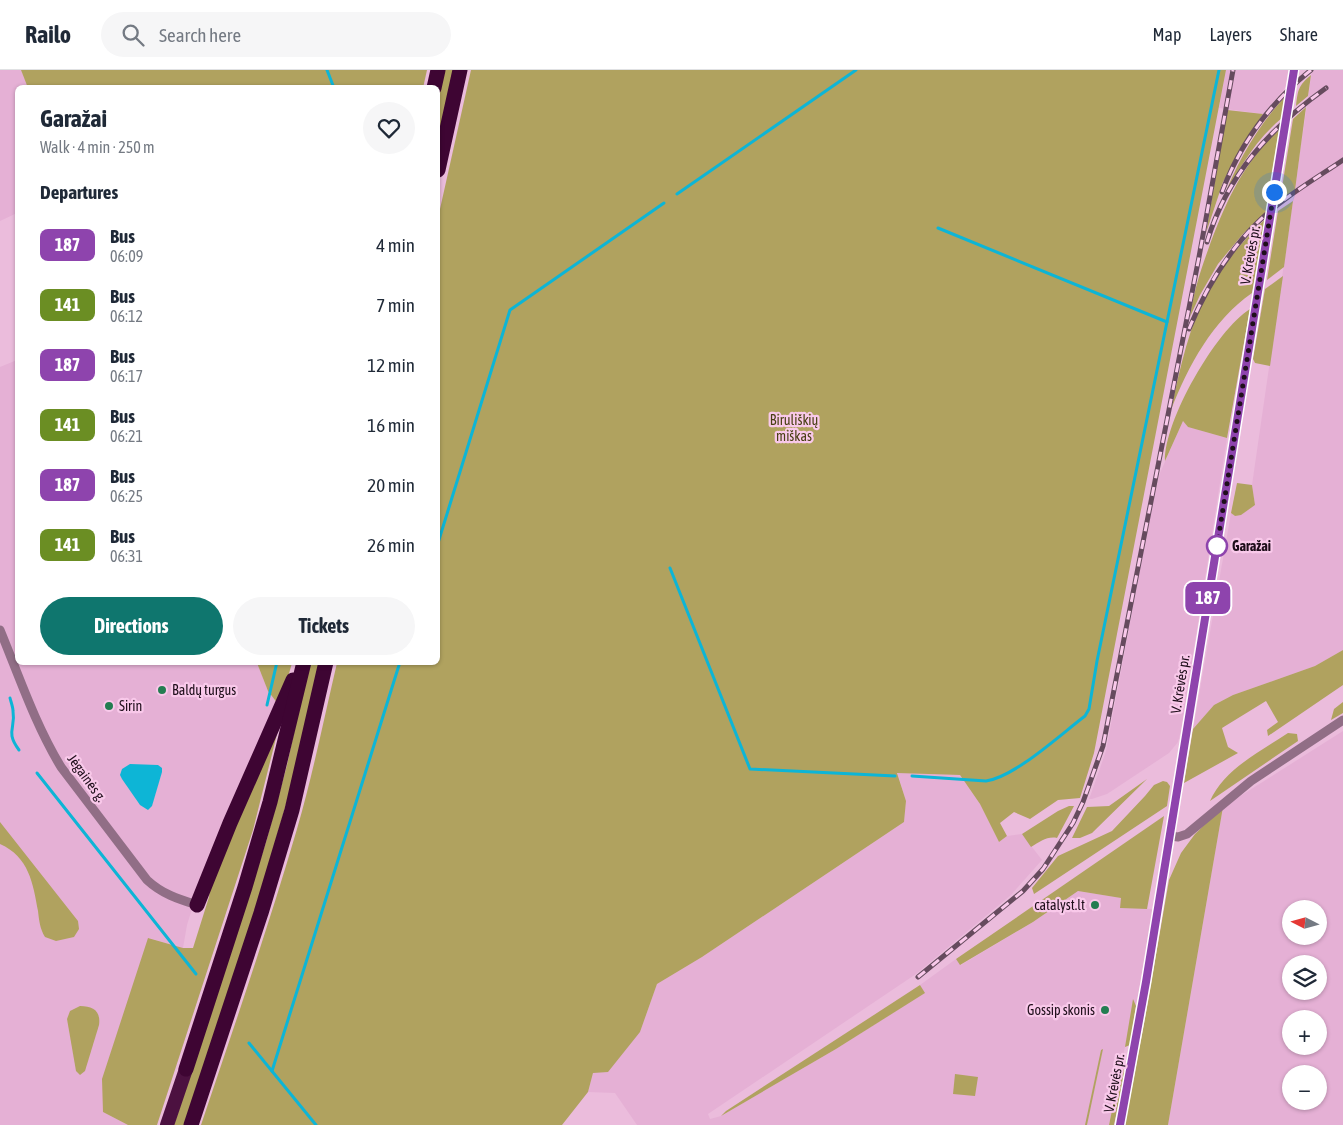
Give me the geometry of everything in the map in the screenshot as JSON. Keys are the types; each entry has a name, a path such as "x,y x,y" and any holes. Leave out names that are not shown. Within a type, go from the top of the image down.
{"highway":[{"path":"435,85 438,70"},
{"path":"440,161 460,70"},
{"path":"197,905 230,823 301,665"},
{"path":"167,1125 245,887 270,802 301,665"},
{"path":"190,1125 261,913 292,810 325,665"}],"street":[{"name":"V. Krėvės pr.","path":"1120,1125 1143,1002 1294,70"},
{"name":"Jėgainės g.","path":"0,630 32,709 49,747 61,767 147,880 157,890 169,896 197,905"},
{"path":"1170,836 1178,837 1187,834 1251,781 1343,720"}],"shaded area":[{"path":"0,70 21,70 27,85 15,85 15,214 0,221"},
{"path":"1226,70 1289,70 1286,87 1263,114 1219,108"},
{"path":"1312,70 1343,70 1343,650 1315,666 1233,695 1214,705 1193,729 1231,513 1235,516 1255,505 1252,485"},
{"path":"15,361 15,665 258,665 268,691 278,704 204,870 187,925 183,948 149,938 103,1112 128,1125 0,1125 0,367"},
{"path":"1183,421 1188,427 1227,438 1181,731 1178,742 1169,753 1107,794 1089,799 1106,751 1152,506 1160,473"},
{"path":"1343,731 1343,1125 1168,1125 1223,807"},
{"path":"897,772 960,775 980,804 999,842 1007,836 1022,834 1042,860 1011,895 916,974 708,1114 710,1119 721,1116 836,1049 924,993 920,985 956,959 961,965 1033,922 1078,891 1122,898 1120,908 1153,909 1130,1045 1125,1047 1109,1125 637,1125 615,1093 588,1092 593,1073 640,1032 657,984 702,957 904,822 906,801"}],"green space":[{"path":"21,70 427,70 424,85 27,85"},
{"path":"444,70 454,70 440,136 440,88"},
{"name":"Biruliškių miškas","path":"471,70 1226,70 1094,753 1080,798 1058,800 1030,819 1014,812 1000,823 1007,836 999,842 980,804 960,775 897,773 906,801 904,822 702,957 657,984 640,1032 608,1072 593,1073 588,1092 562,1125 201,1125 263,940 297,829 337,665 440,665 440,209"},
{"path":"1311,75 1308,96 1296,106 1299,89 1303,82"},
{"path":"1284,98 1282,118 1255,146 1222,201 1248,146"},
{"path":"1306,107 1295,190 1280,200 1293,119"},
{"path":"1227,110 1263,114 1223,182 1206,233"},
{"path":"1279,130 1266,212 1242,235 1218,264 1190,317 1202,267 1228,201 1255,156"},
{"path":"1293,201 1284,267 1267,280 1278,211"},
{"path":"1265,219 1252,293 1225,316 1203,345 1185,377 1171,410 1182,363 1202,302 1221,269"},
{"path":"1283,276 1270,366 1255,363 1253,359 1265,289"},
{"path":"1250,309 1227,438 1188,427 1183,421 1165,461 1167,444 1173,423 1194,378 1222,336"},
{"path":"1237,483 1252,485 1255,505 1241,515 1235,516 1231,513"},
{"path":"1343,650 1343,685 1268,736 1267,730 1278,722 1266,701 1222,728 1228,747 1238,753 1184,783 1193,729 1214,705 1233,695 1315,666"},
{"path":"258,665 291,665 278,704 268,691"},
{"path":"309,665 320,665 284,811 233,979 184,1125 174,1125 266,842 287,765"},
{"path":"1343,702 1343,713 1331,720 1334,709"},
{"path":"279,726 253,830 157,1125 128,1125 103,1112 102,1079 148,938 183,948 193,948 209,897 211,877"},
{"path":"1288,733 1297,734 1298,741 1210,801 1216,790 1233,770"},
{"path":"1147,779 1092,833 1080,838 1072,838 1087,807 1109,806"},
{"path":"1163,781 1167,782 1170,786 1167,806 1034,894 1032,888 1058,856 1112,831 1154,785"},
{"path":"1069,806 1074,806 1057,838 1041,841 1031,847 1022,834"},
{"path":"1223,807 1168,1125 1125,1125 1169,880 1181,853 1195,834"},
{"path":"1164,816 1147,909 1120,908 1121,898 1078,891 1033,922 960,965 956,959"},
{"path":"0,822 78,921 79,929 74,937 56,941 45,937 40,924 34,891 28,872 10,849 0,844"},
{"path":"920,985 925,993 836,1049 721,1116 726,1111"},
{"path":"1133,999 1136,1006 1130,1045 1125,1047"},
{"path":"80,1006 95,1010 99,1016 99,1025 85,1071 80,1075 76,1071 67,1019 70,1011"},
{"path":"1103,1049 1087,1125 1085,1125 1101,1050"},
{"path":"1121,1066 1125,1072 1114,1125 1109,1125"},
{"path":"955,1074 978,1077 975,1096 953,1094"}],"water":[{"path":"130,764 158,765 162,768 152,806 148,810 140,805 120,775 122,769"}],"waterway":[{"path":"327,70 333,85"},
{"path":"677,194 856,70"},
{"path":"912,776 986,781 998,778 1037,754 1085,716 1089,709 1097,661 1219,70"},
{"path":"440,537 510,310 664,203"},
{"path":"938,228 1167,322"},
{"path":"670,568 750,769 895,776"},
{"path":"267,705 276,665"},
{"path":"272,1071 399,665"},
{"path":"10,698 14,717 12,734 19,750"},
{"path":"37,773 196,974"},
{"path":"249,1043 316,1125"}],"railway":[{"path":"918,977 1023,891 1043,869 1073,823 1083,802 1103,746 1199,257 1233,70"},
{"path":"1222,192 1238,157 1258,125 1296,82 1311,70"},
{"path":"1207,242 1226,195 1253,155 1287,120 1326,88"},
{"path":"1189,329 1210,285 1237,245 1259,221 1279,204 1343,160"}],"bus line":[{"name":"187","path":"1120,1125 1146,982 1294,70"}],"place":[{"name":"Garažai","path":"1217,546"},
{"name":"Baldų turgus","path":"162,690"},
{"name":"Sirin","path":"109,706"},
{"name":"catalyst.lt","path":"1095,905"},
{"name":"Gossip skonis","path":"1105,1010"}],"route":[{"path":"1217,546 1274,192"}]}
